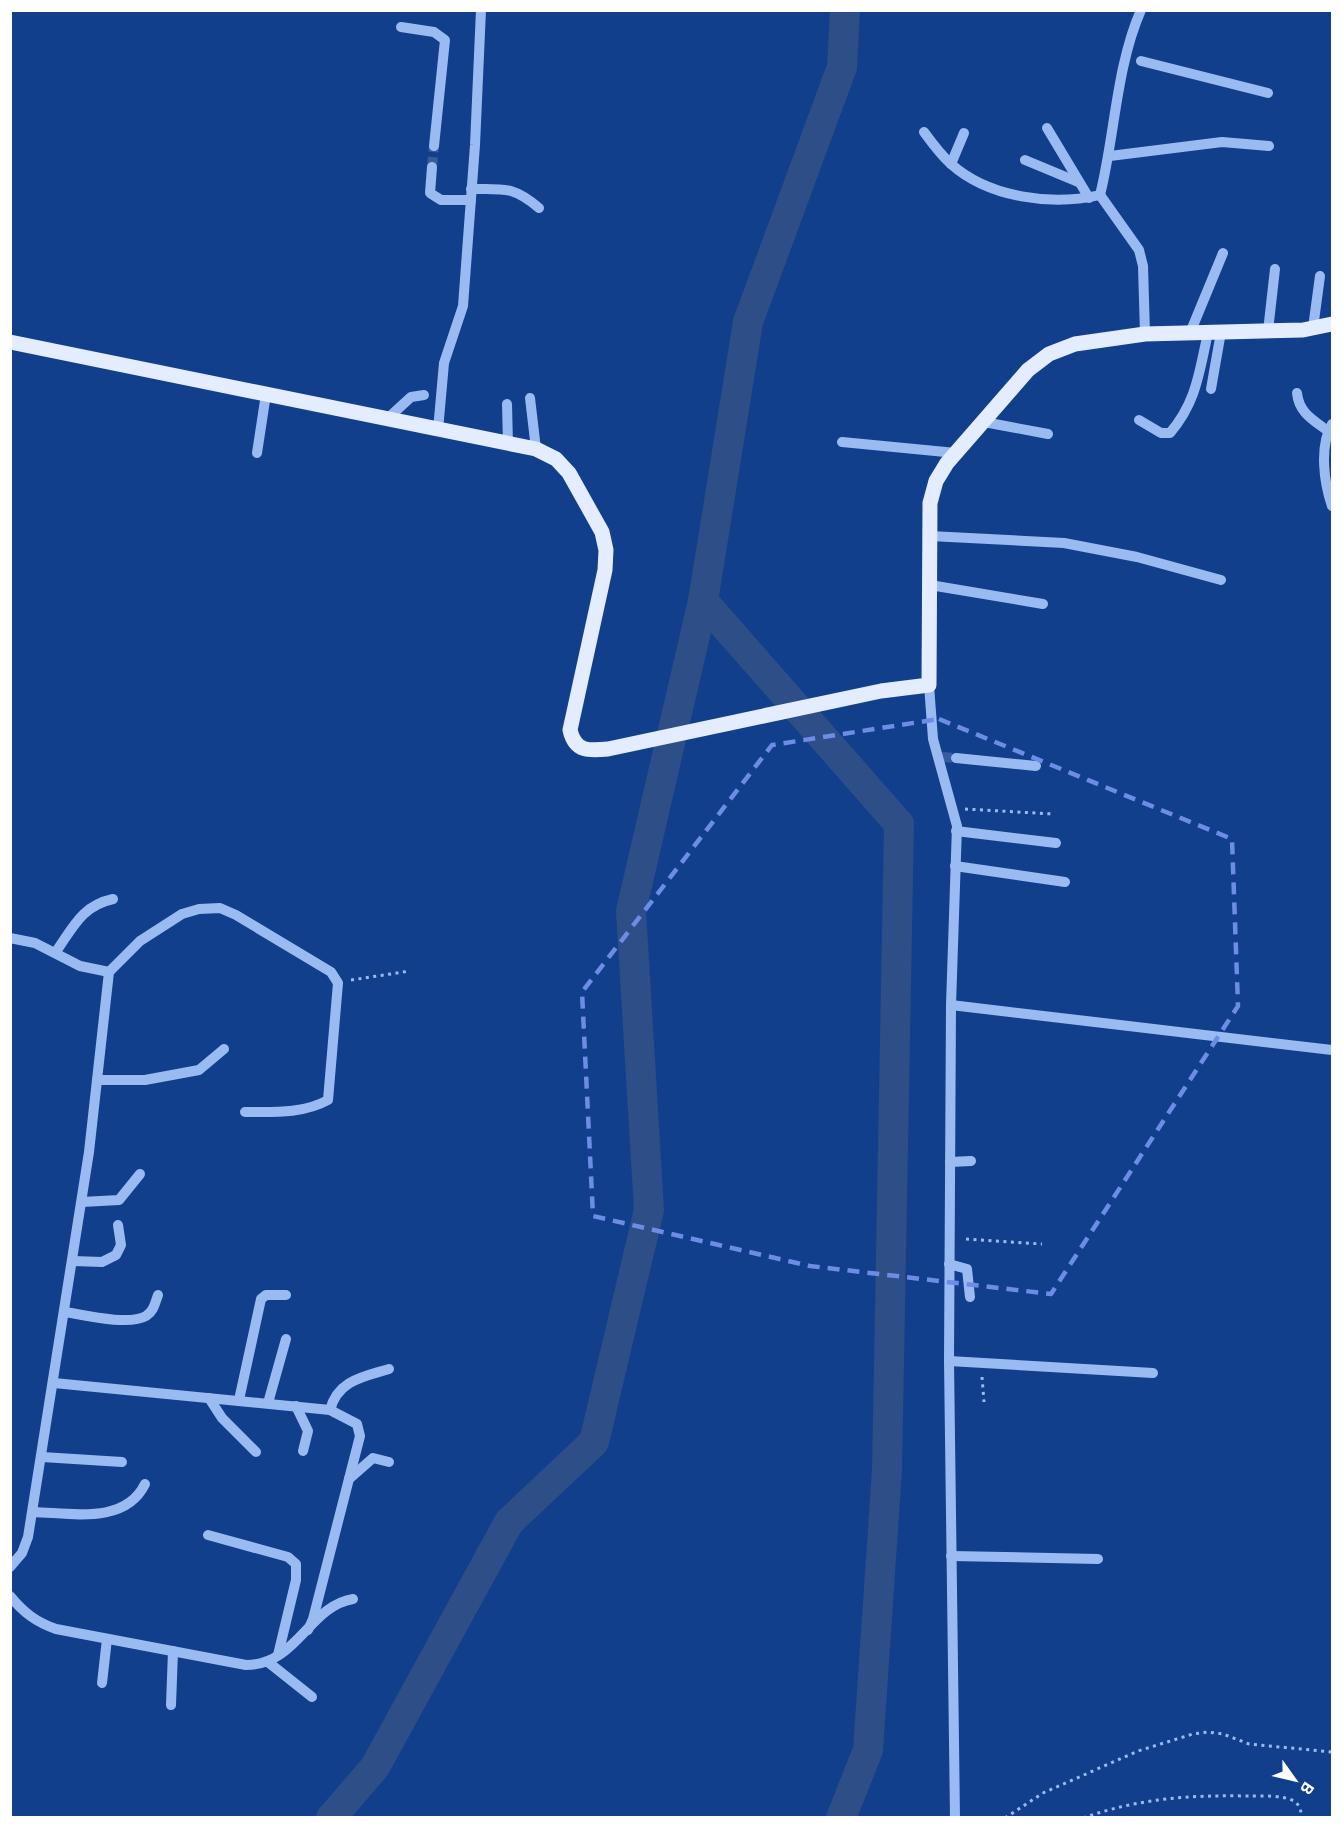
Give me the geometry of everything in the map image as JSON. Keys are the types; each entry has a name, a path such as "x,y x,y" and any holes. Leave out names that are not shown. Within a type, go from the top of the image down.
{"main road":[{"path":"10,342 536,449 556,459 569,473 602,532 604,541 605,570 570,730 572,740 579,748 588,751 608,749 881,691 929,685 930,503 936,481 956,453 1028,370 1049,354 1075,345 1145,334 1268,331 1313,328 1332,324"}],"street":[{"path":"438,430 444,363 463,306 481,10"},
{"path":"1094,196 1110,156 1133,60 1134,27 1141,10"},
{"path":"401,27 434,32 445,40 434,146"},
{"path":"1133,60 1268,93"},
{"path":"1047,128 1078,182"},
{"path":"924,132 951,164 974,179 1038,201 1073,201 1094,196"},
{"path":"951,164 964,133"},
{"path":"1110,156 1222,142 1269,146"},
{"path":"1025,160 1078,182 1094,196 1139,250 1143,266 1145,334"},
{"path":"432,167 430,193 441,200 471,200"},
{"path":"471,189 508,189 521,193 539,208"},
{"path":"1190,333 1223,253"},
{"path":"1268,331 1275,270"},
{"path":"1313,328 1320,276"},
{"path":"1211,389 1214,332"},
{"path":"1139,420 1161,433 1170,433 1179,423 1190,406 1214,332"},
{"path":"1297,393 1298,405 1305,413 1330,427 1325,443 1331,501"},
{"path":"257,453 266,394"},
{"path":"387,419 411,397 424,395"},
{"path":"530,398 536,449"},
{"path":"507,404 508,444"},
{"path":"984,422 1048,434"},
{"path":"842,442 956,453"},
{"path":"930,536 1064,543 1137,557 1221,580"},
{"path":"930,585 1043,604"},
{"path":"929,685 939,757 954,808 956,831 951,1005 949,1264 955,1818"},
{"path":"956,758 1036,766"},
{"path":"956,831 1056,843"},
{"path":"955,866 1065,882"},
{"path":"55,953 86,910 95,903 113,898"},
{"path":"10,1567 22,1553 33,1512 82,1202 109,972 140,941 182,914 199,909 219,908 331,972 338,982 328,1100 316,1107 292,1111 245,1112"},
{"path":"10,938 35,943 80,966 109,972"},
{"path":"951,1005 1332,1050"},
{"path":"97,1080 145,1080 199,1070 224,1049"},
{"path":"950,1162 971,1161"},
{"path":"82,1202 120,1200 140,1174"},
{"path":"73,1261 102,1262 116,1255 121,1245 118,1225"},
{"path":"949,1264 967,1269 970,1297"},
{"path":"239,1401 261,1299 266,1295 286,1294"},
{"path":"65,1312 100,1318 145,1317 154,1308 158,1295"},
{"path":"268,1403 286,1339"},
{"path":"949,1361 1154,1373"},
{"path":"330,1410 334,1395 351,1382 389,1369"},
{"path":"54,1383 330,1410 357,1424 360,1436 313,1619 308,1630"},
{"path":"209,1398 222,1418 256,1452"},
{"path":"296,1406 308,1431 303,1451"},
{"path":"42,1457 122,1462"},
{"path":"349,1480 373,1458 389,1462"},
{"path":"33,1512 102,1514 127,1506 140,1495 145,1484"},
{"path":"208,1535 288,1557 296,1564 296,1580 278,1654"},
{"path":"951,1556 1098,1559"},
{"path":"10,1596 37,1622 107,1639 246,1665 268,1662 299,1640 329,1607 338,1602 353,1599"},
{"path":"102,1683 107,1639"},
{"path":"171,1705 173,1651"},
{"path":"268,1662 312,1697"}],"path":[{"path":"954,808 1053,814"},
{"path":"338,982 410,971"},
{"path":"966,1239 1042,1244"},
{"path":"982,1363 984,1402"},
{"path":"1005,1818 1043,1793 1138,1751 1193,1734 1208,1732 1223,1734 1249,1744 1332,1752"},
{"path":"1083,1818 1167,1797 1192,1795 1264,1796 1292,1800 1300,1809 1302,1818"}],"highlighted area":[{"path":"939,719 1232,839 1238,1006 1051,1294 810,1266 593,1216 582,992 772,745"}],"waterway":[{"path":"841,1818 868,1750 887,1470 899,824 703,601 748,322 842,67 845,10"},
{"path":"331,1818 375,1767 509,1522 594,1442 649,1210 631,911 703,601"}],"tunnel":[{"path":"432,167 434,146"},
{"path":"942,757 956,758"}]}
